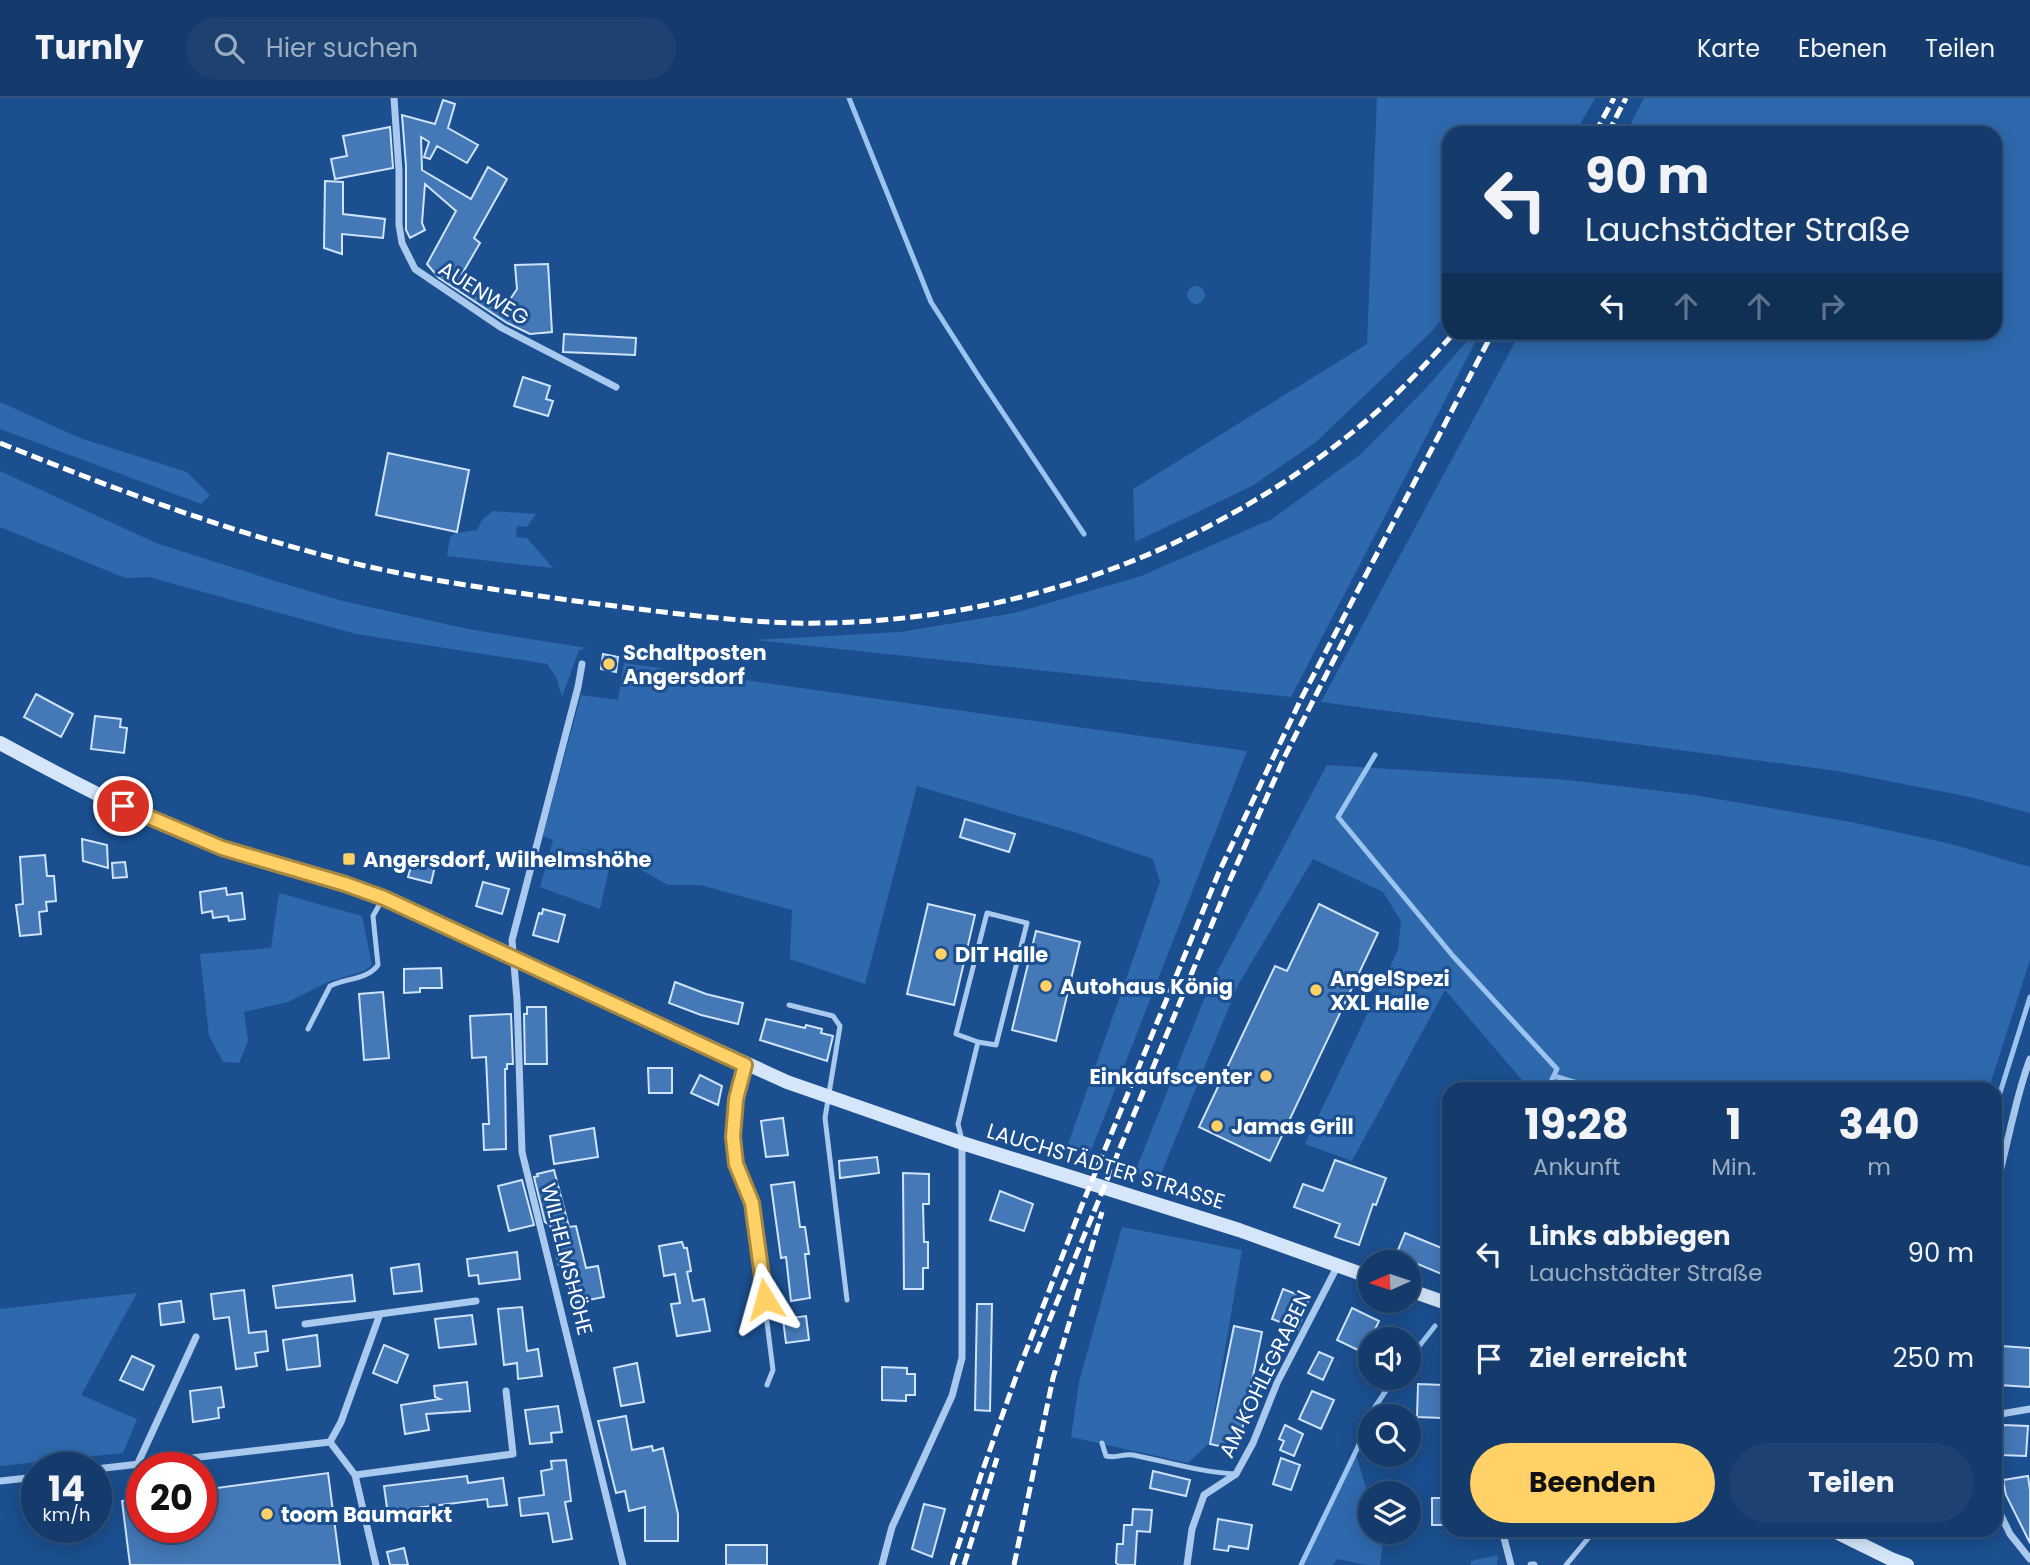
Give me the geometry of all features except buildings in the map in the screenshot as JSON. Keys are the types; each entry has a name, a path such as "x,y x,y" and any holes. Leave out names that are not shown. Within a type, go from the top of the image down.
{"main road":[{"name":"LAUCHSTÄDTER STRASSE","path":"0,743 98,796 222,848 384,898 745,1065 829,1098 962,1143 1136,1196 1358,1272"},
{"path":"1421,1294 1442,1302"},
{"path":"1846,1537 1907,1565"}],"street":[{"name":"AUENWEG","path":"394,98 399,171 399,225 402,243 415,269 502,328 617,387"},
{"path":"514,956 512,940 582,664"},
{"name":"WILHELMSHÖHE","path":"514,956 522,1152 624,1565"},
{"path":"2002,1168 2018,1090 2030,1059"},
{"path":"882,1565 892,1527 952,1396 962,1358 962,1143"},
{"name":"AM KOHLEGRABEN","path":"1187,1565 1192,1529 1204,1495 1236,1474 1253,1443 1277,1383 1338,1265"},
{"path":"305,1324 476,1301"},
{"path":"330,1442 341,1422 380,1314"},
{"path":"143,1452 196,1336"},
{"path":"355,1475 513,1454 506,1391"},
{"path":"2002,1414 2030,1409"},
{"path":"217,1454 330,1442"},
{"path":"330,1442 355,1475 376,1565"},
{"path":"0,1481 21,1479"},
{"path":"2002,1517 2010,1534 2030,1559"},
{"path":"1504,1537 1511,1565"}],"lane":[{"path":"308,1029 330,986 365,975 378,965 373,916 384,898"},
{"path":"987,914 1027,923 996,1045 978,1042 956,1034 987,914"},
{"path":"789,1005 833,1016 840,1026 825,1118 847,1300"},
{"path":"962,1143 958,1124 978,1042"},
{"path":"745,1065 736,1099 733,1137 736,1164 752,1203 754,1217 773,1370 767,1385"},
{"path":"1102,1443 1106,1456 1117,1458 1131,1455 1205,1473 1236,1474"},
{"path":"1566,1565 1589,1537"}],"shaded area":[{"path":"1377,98 1595,98 1579,126 1442,126 1442,319 1316,442 1252,486 1135,542 1133,489 1367,344"},
{"path":"1644,98 2030,98 2030,813 1970,797 1837,771 1321,702 1516,340 2002,340 2002,126 1630,126"},
{"path":"1196,286 1204,291 1205,295 1200,303 1196,304 1188,299 1187,295 1192,287"},
{"path":"1468,340 1476,340 1291,697 754,640 900,632 1014,613 1141,576 1272,519 1361,454 1426,388"},
{"path":"0,402 80,438 187,472 210,495 201,504 0,429"},
{"path":"0,471 156,543 285,584 343,601 468,629 587,648 579,650 562,697 556,677 547,664 356,634 149,577 125,578 0,527"},
{"path":"493,511 536,514 527,527 517,526 516,537 527,538 553,568 447,556 450,537 456,533 477,530 482,520"},
{"path":"624,663 1247,751 1089,1156 1066,1150 1160,882 1153,859 1077,833 917,786 865,984 790,959 792,910 700,885 668,885 624,860 574,846 611,859 600,909 540,887 553,840 543,836 581,695 618,700"},
{"path":"1327,765 1568,780 1694,795 1851,822 1951,844 2030,867 2030,960 1991,1082 1521,1082 1445,990 1352,1161 1305,1144 1398,950 1401,921 1383,892 1313,859 1238,985 1158,1181 1135,1172 1209,987"},
{"path":"279,893 362,916 372,965 364,971 328,982 288,1002 244,1012 248,1041 239,1063 223,1062 209,1036 200,954 271,948"},
{"path":"1122,1227 1242,1250 1209,1443 1188,1463 1071,1437 1079,1382"},
{"path":"137,1293 81,1395 137,1419 123,1453 21,1452 21,1464 0,1466 0,1309"},
{"path":"1354,1448 1364,1481 1358,1481 1358,1544 1383,1544 1380,1565 1337,1559 1333,1565 1304,1565"},
{"path":"1498,1555 1497,1565 1471,1565 1471,1561"}],"waterway":[{"path":"849,98 931,302 1084,534"},
{"path":"1375,755 1338,817 1453,956 1557,1069 1551,1082"},
{"path":"2002,1087 2030,997"},
{"path":"1554,1076 1574,1082"},
{"path":"1421,1344 1435,1326"},
{"path":"1301,1565 1373,1410 1386,1390"}],"railway":[{"path":"1599,126 1614,98"},
{"path":"1612,126 1626,98"},
{"path":"0,443 88,478 221,525 311,552 386,570 502,591 691,615 793,623 870,621 946,612 1021,597 1094,575 1165,547 1234,513 1299,472 1385,404 1448,340"},
{"path":"952,1565 1016,1377 1082,1205 1219,872 1301,699 1489,340"},
{"path":"1036,1353 1230,880 1284,758 1352,624"},
{"path":"1014,1565 1053,1378 1102,1212"},
{"path":"964,1565 997,1458"}],"place":[{"name":"Schaltposten Angersdorf","path":"609,664"},
{"name":"Angersdorf, Wilhelmshöhe","path":"349,859"},
{"name":"DIT Halle","path":"941,954"},
{"name":"Autohaus König","path":"1046,986"},
{"name":"AngelSpezi XXL Halle","path":"1316,990"},
{"name":"Einkaufscenter","path":"1266,1076"},
{"name":"Jamas Grill","path":"1217,1126"},
{"name":"toom Baumarkt","path":"267,1514"}],"route":[{"path":"123,806 222,848 384,898 508,953 745,1065 736,1099 733,1137 736,1164 752,1203 765,1299"}]}
